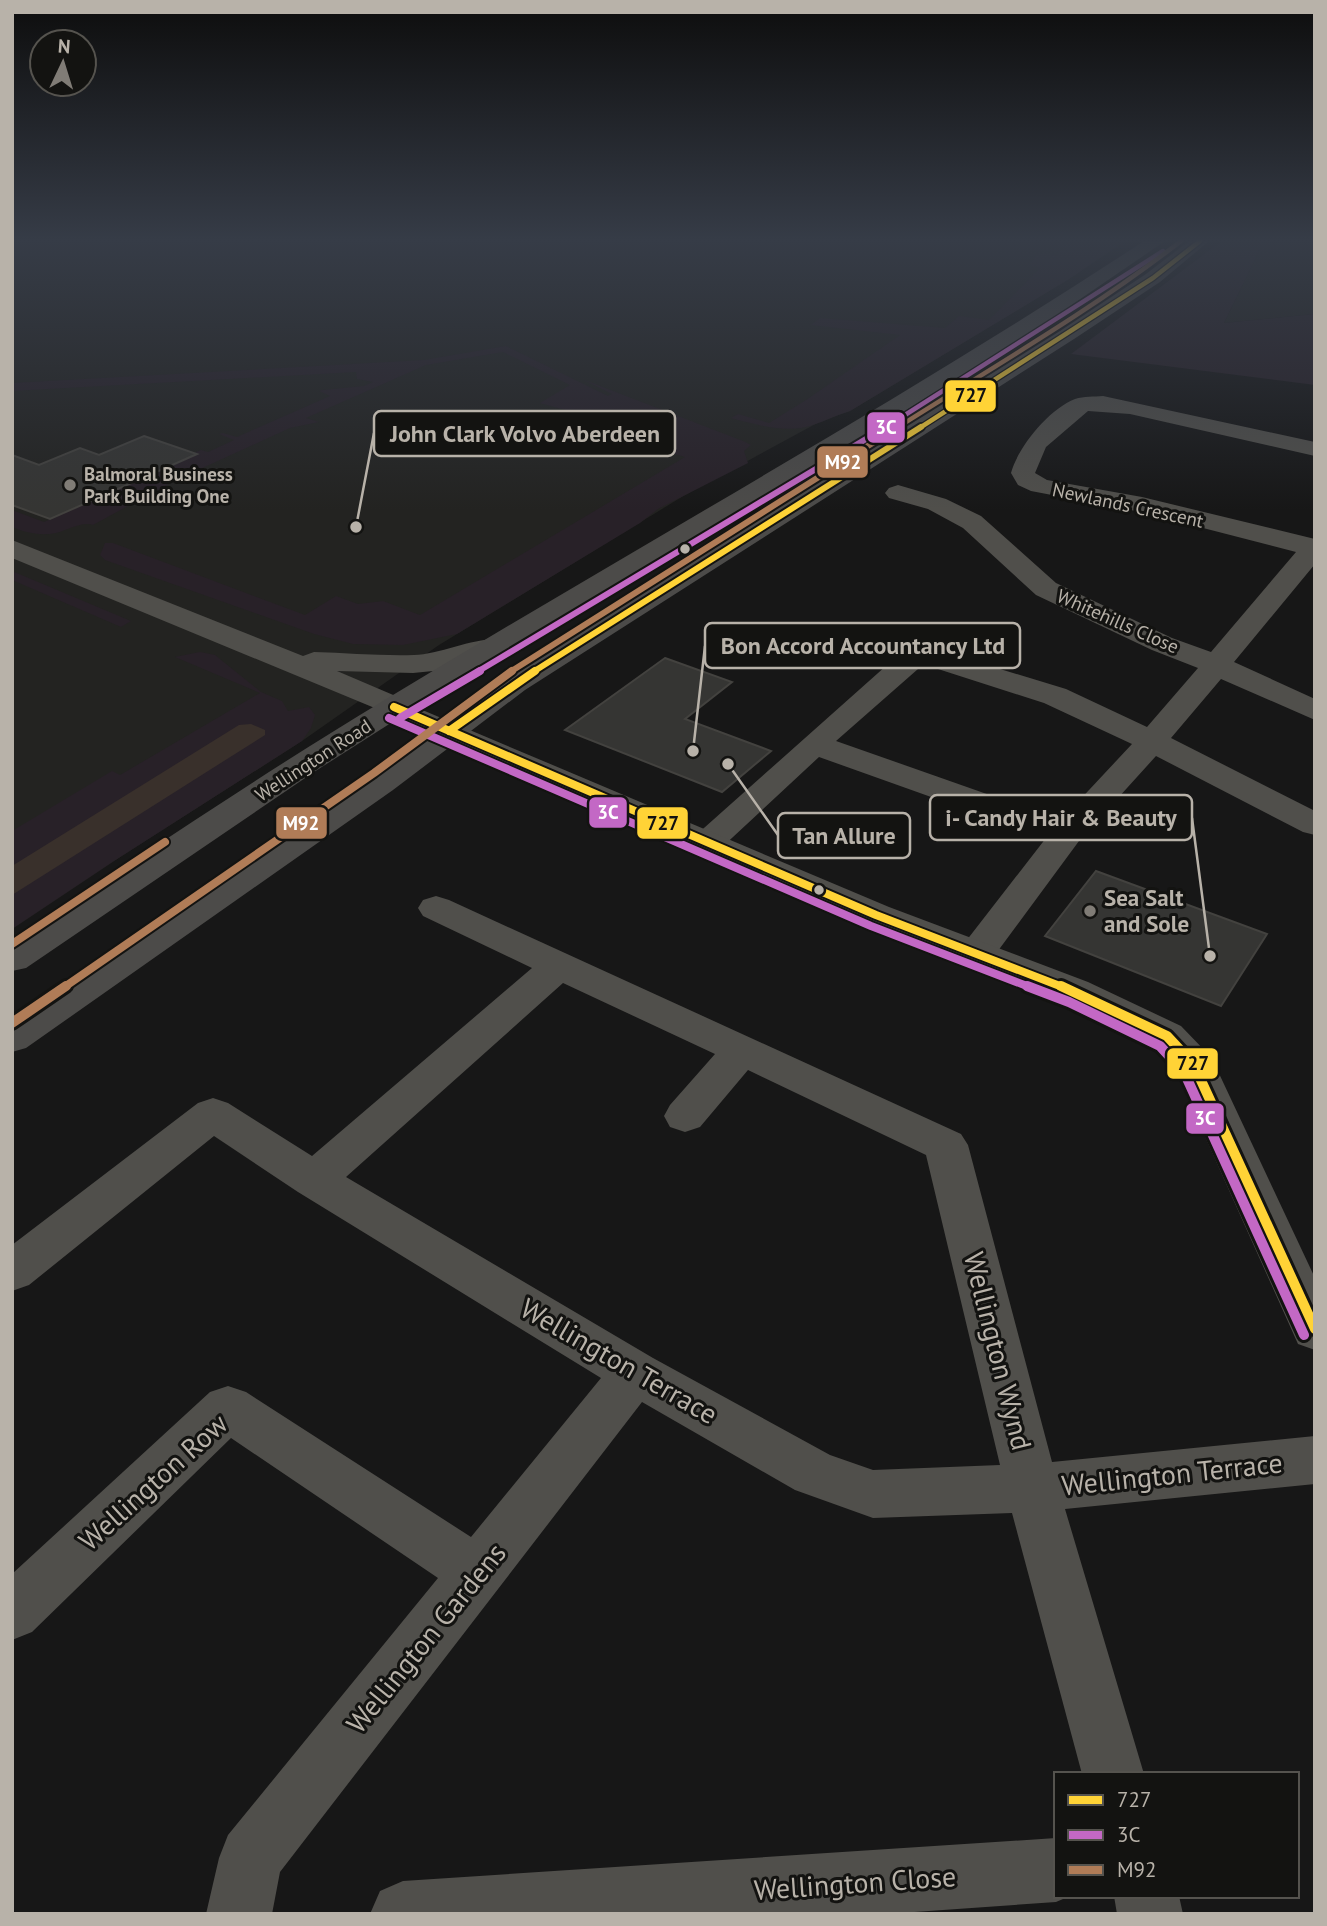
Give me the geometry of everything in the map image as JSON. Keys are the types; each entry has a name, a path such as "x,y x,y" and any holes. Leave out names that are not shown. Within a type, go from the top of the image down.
{"main road":[{"name":"Wellington Road","path":"12,960 302,765 394,707 1020,331"},
{"path":"12,1038 381,783 537,669 1073,331"}],"street":[{"name":"Newlands Crescent","path":"1314,548 1142,505 1040,486 1027,480 1023,474 1027,458 1046,432 1083,404 1093,403 1130,407 1315,449"},
{"name":"Whitehills Close","path":"898,493 937,505 972,522 1046,589 1162,644 1315,711"},
{"path":"12,548 288,660 876,915 1074,991 1167,1035 1194,1065 1315,1330"},
{"path":"975,954 1068,834 1152,741 1314,548"},
{"path":"288,660 367,665 414,664 443,661 495,646"},
{"path":"707,843 907,663 921,658 941,660 1055,696 1152,741 1315,825"},
{"path":"814,744 1068,834"},
{"path":"436,908 743,1049 685,1116"},
{"path":"314,1180 559,965"},
{"name":"Wellington Wynd","path":"743,1049 946,1145 1032,1488 1112,1772"},
{"name":"Wellington Terrace","path":"12,1272 212,1114 314,1180 635,1373 814,1473 873,1494 1032,1488 1315,1460"},
{"name":"Wellington Gardens","path":"239,1914 251,1858 635,1373"},
{"name":"Wellington Row","path":"12,1612 228,1408 478,1573"},
{"name":"Wellington Close","path":"403,1914 1054,1870"}],"shaded area":[{"path":"12,331 983,331 850,411 821,421 685,495 439,645 302,741 12,929"},
{"path":"863,331 983,331 850,411 813,425 793,429 772,428 731,418 738,414 769,423 900,335"},
{"path":"1102,331 1315,331 1315,385 1071,354"},
{"path":"506,346 608,396 612,394 582,379 743,441 751,445 744,451 748,463 658,509 640,523 457,634 403,645 353,644 314,634 105,560 100,555 105,543 113,543 305,615 336,596 358,604 383,601 420,615 685,457 625,440 639,431 540,403 570,385 503,352 426,365 306,418 319,422 290,428 174,481 93,525 80,525 45,534 12,527 12,510 44,522 196,455 194,453 201,450 208,452 234,440 219,434 237,437 330,396 319,391 364,386 373,382 357,379 356,372 12,391 12,383 424,360"},
{"path":"12,571 131,621 121,627 12,580"},
{"path":"200,652 215,655 261,692 282,701 288,711 309,707 315,715 311,728 302,741 12,929 12,831 112,771 120,775 260,693 175,657"},
{"path":"251,724 265,730 265,735 12,895 12,866 239,725"}],"building":[{"name":"Balmoral Business Park Building One","path":"144,436 197,454 50,519 12,505 12,455 39,465 80,448 99,455"},
{"path":"665,658 732,682 685,719 771,751 722,792 565,730"},
{"path":"1096,871 1267,934 1221,1006 1045,936"}],"transit line":[{"name":"3C","path":"400,718 689,547 1040,331"},
{"name":"M92","path":"12,1023 374,773 507,674 1051,331"},
{"name":"727","path":"449,731 514,684 1073,331"},
{"name":"727","path":"394,707 876,915 1074,991 1167,1036 1194,1065 1315,1329"},
{"name":"3C","path":"389,718 871,926 1069,1002 1160,1046 1184,1072 1304,1335"},
{"name":"M92","path":"12,944 165,842"}],"place":[{"name":"Balmoral Business Park Building One","path":"70,485"},
{"name":"John Clark Volvo Aberdeen","path":"356,527"},
{"name":"Bon Accord Accountancy Ltd","path":"693,751"},
{"name":"Tan Allure","path":"728,764"},
{"name":"Sea Salt and Sole","path":"1090,911"},
{"name":"i- Candy Hair & Beauty","path":"1210,956"}]}
